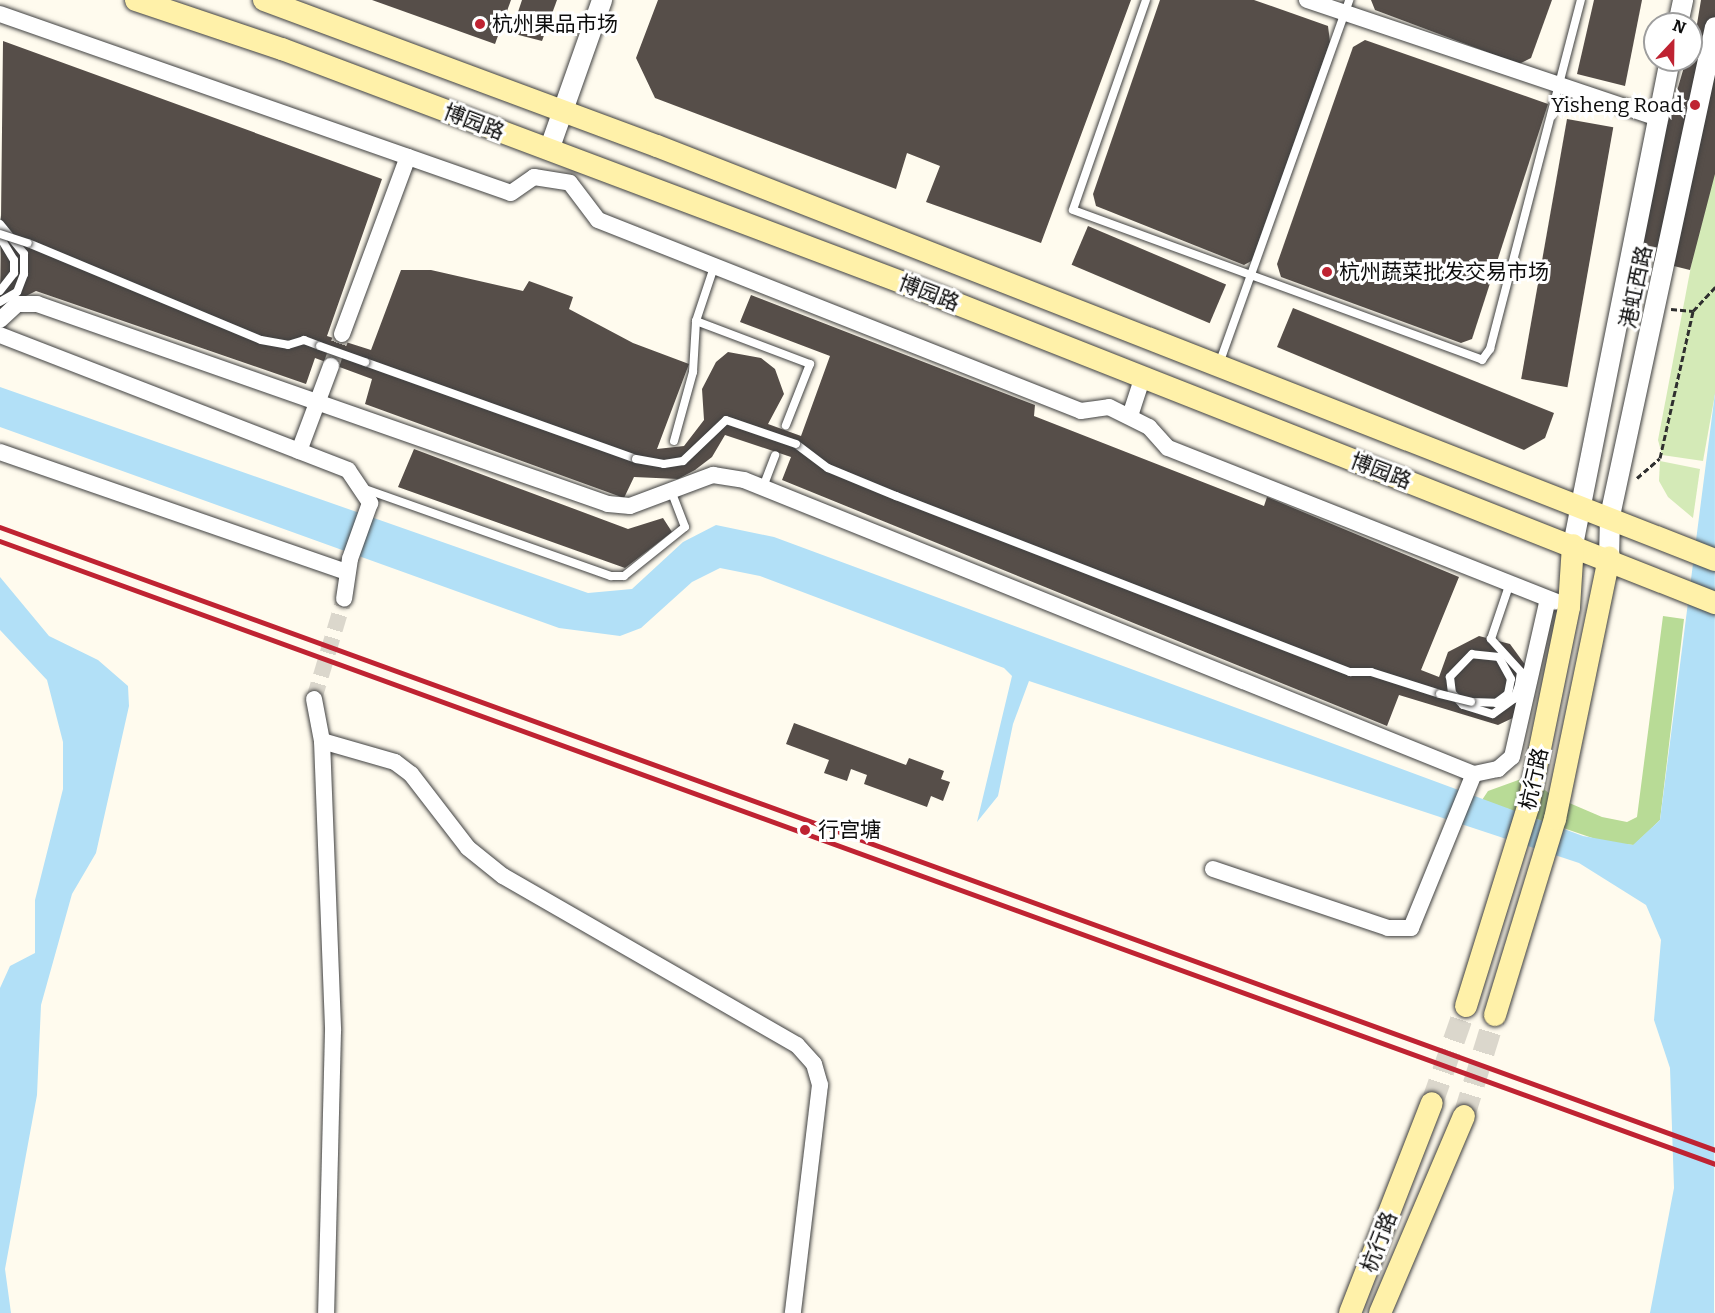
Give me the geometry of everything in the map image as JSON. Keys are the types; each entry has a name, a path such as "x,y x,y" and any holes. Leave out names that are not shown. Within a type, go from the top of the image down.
{"main road":[{"name":"博园路","path":"136,0 572,158 1609,558 1715,603"},
{"name":"博园路","path":"264,0 564,111 1220,364 1610,516 1715,560"},
{"name":"杭行路","path":"1466,1006 1528,807 1569,606 1573,546"},
{"name":"杭行路","path":"1495,1015 1555,819 1581,711 1609,558"},
{"name":"杭行路","path":"1350,1313 1432,1104"},
{"name":"杭行路","path":"1380,1313 1464,1116"}],"street":[{"path":"549,150 602,0"},
{"path":"1307,0 1346,6 1562,87 1658,118"},
{"path":"0,14 511,192 534,177 570,183"},
{"name":"港虹西路","path":"1609,558 1610,516 1715,27"},
{"name":"港虹西路","path":"1573,546 1579,504 1668,72"},
{"path":"342,334 408,157"},
{"path":"572,158 570,183 598,220 1081,411 1109,407 1130,416 1168,448 1569,606"},
{"path":"0,320 17,304 37,304 608,504 630,506 662,490 713,475 762,487 1471,781"},
{"path":"0,335 348,470 367,496 348,565 344,599"},
{"path":"299,451 331,366"},
{"path":"1130,416 1142,379"},
{"path":"0,452 348,565"},
{"path":"1213,869 1388,928 1412,928 1471,781 1498,769 1516,747 1548,599"},
{"path":"314,699 322,741 333,1031 326,1313"},
{"path":"322,741 395,762 411,774 468,848 503,876 796,1045 814,1064 820,1085 793,1313"}],"lane":[{"path":"1146,0 1073,210 1253,278 1482,360 1490,349 1562,87 1581,0"},
{"path":"1220,364 1253,278 1346,6"},
{"path":"0,224 24,254 24,274 17,292 0,302"},
{"path":"0,236 28,243 261,340 288,345 304,340 636,459 683,460 726,420 796,444 828,468 918,505 1350,672 1371,672 1440,694 1471,702 1496,703 1508,694 1511,679 1499,657 1472,654 1450,677 1452,693 1463,705 1493,714 1514,699 1521,672 1491,639 1510,583"},
{"path":"0,236 14,260 14,273 0,291"},
{"path":"674,441 693,372 696,321 714,267"},
{"path":"696,321 810,364 786,425"},
{"path":"762,487 775,455"},
{"path":"367,496 611,576 624,576 685,527 662,490"}],"path":[{"path":"1634,481 1660,458 1693,311 1715,287"}],"green space":[{"path":"1715,140 1715,394 1703,461 1662,455 1658,440"},
{"path":"1660,461 1700,469 1693,518 1668,497 1659,481"},
{"path":"1663,616 1684,619 1660,820 1634,845 1607,843 1482,800 1488,791 1527,777 1553,796 1602,817 1627,822 1637,817"}],"water":[{"path":"0,387 588,593 632,589 683,542 716,525 774,537 1583,836 1633,845 1660,820 1715,393 1714,1313 1650,1313 1674,1188 1670,1068 1654,1020 1661,940 1646,905 1579,863 1029,681 1013,724 998,796 977,822 1012,676 1004,668 760,576 720,568 692,582 641,628 620,636 559,628 0,427"},
{"path":"0,577 49,636 98,660 128,686 129,706 96,853 72,894 41,1005 37,1095 5,1269 11,1313 0,1313 0,988 10,966 35,953 35,900 63,789 63,742 47,680 0,630"}],"building":[{"path":"372,0 511,0 495,44"},
{"path":"522,0 557,0 542,41 511,33"},
{"path":"658,0 1131,0 1041,243 926,202 940,166 907,153 896,189 655,98 636,58"},
{"path":"1160,0 1254,0 1328,26 1330,42 1255,259 1244,265 1096,206 1093,194"},
{"path":"1371,0 1552,0 1531,58 1519,64 1375,10"},
{"path":"1594,0 1642,0 1625,86 1577,74"},
{"name":"Yisheng Road","path":"1701,0 1715,0 1715,174 1690,270 1629,255 1682,72 1703,72 1703,12 1699,12"},
{"path":"1365,40 1548,104 1472,339 1461,343 1281,277 1277,264 1353,47"},
{"path":"3,41 382,179 327,336 371,350 401,270 431,270 523,291 529,281 573,297 569,309 633,343 689,364 657,449 684,446 704,420 702,389 716,362 728,352 761,358 775,369 784,394 768,424 801,436 830,356 740,322 751,295 1035,405 1034,416 1264,506 1267,497 1459,577 1421,670 1439,677 1448,652 1479,636 1510,644 1529,670 1517,716 1498,725 1399,695 1387,726 782,480 791,457 725,435 712,457 695,470 678,479 634,477 624,498 365,404 372,379 315,358 306,384 36,291 0,309"},
{"path":"1567,119 1613,127 1567,387 1521,379"},
{"path":"1088,226 1226,285 1210,323 1072,265"},
{"path":"1293,308 1554,413 1545,438 1524,450 1277,347"},
{"path":"414,449 628,529 663,518 672,532 625,568 398,487"},
{"name":"行宫塘","path":"794,723 906,765 909,758 944,771 941,779 950,782 943,801 931,796 927,807 864,784 867,775 851,769 847,781 824,773 829,760 786,744"}],"tunnel":[{"path":"331,366 342,334"},
{"path":"314,699 344,599"},
{"path":"1432,1103 1466,1006"},
{"path":"1464,1116 1495,1015"}],"railway":[{"path":"0,527 1715,1150"},
{"path":"0,541 1715,1164"}],"place":[{"name":"杭州果品市场","path":"480,24"},
{"name":"Yisheng Road","path":"1695,105"},
{"name":"杭州蔬菜批发交易市场","path":"1327,272"},
{"name":"行宫塘","path":"805,830"}]}
